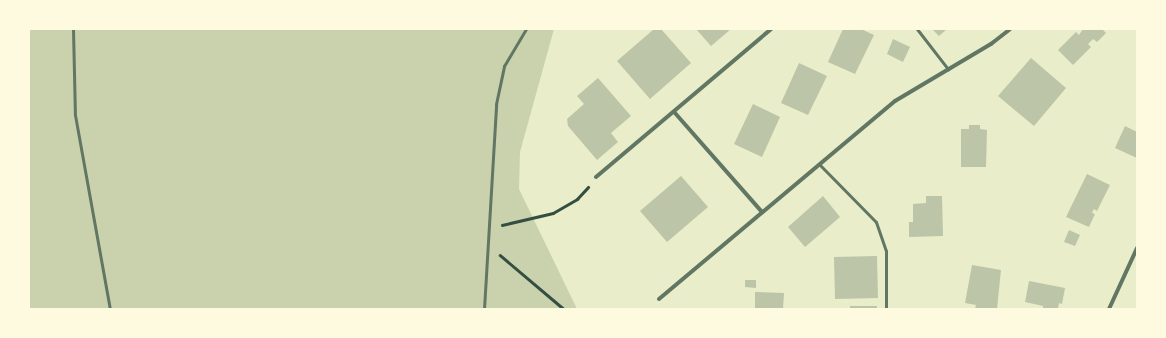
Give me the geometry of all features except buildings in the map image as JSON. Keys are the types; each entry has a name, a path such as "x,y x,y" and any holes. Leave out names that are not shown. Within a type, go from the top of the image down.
{"street":[{"path":"596,178 675,113 771,29"},
{"path":"659,299 895,101 991,44 1010,29"},
{"path":"675,113 762,212"},
{"path":"1109,309 1137,248"}],"lane":[{"path":"73,29 75,115 110,309"},
{"path":"484,309 496,104 504,66 526,29"},
{"path":"917,29 948,69"},
{"path":"819,164 876,222 886,251 886,309"}],"path":[{"path":"488,228 553,213 577,199 596,178"},
{"path":"487,244 564,309"}],"green space":[{"path":"29,29 554,29 520,152 519,189 577,309 29,309"}]}
